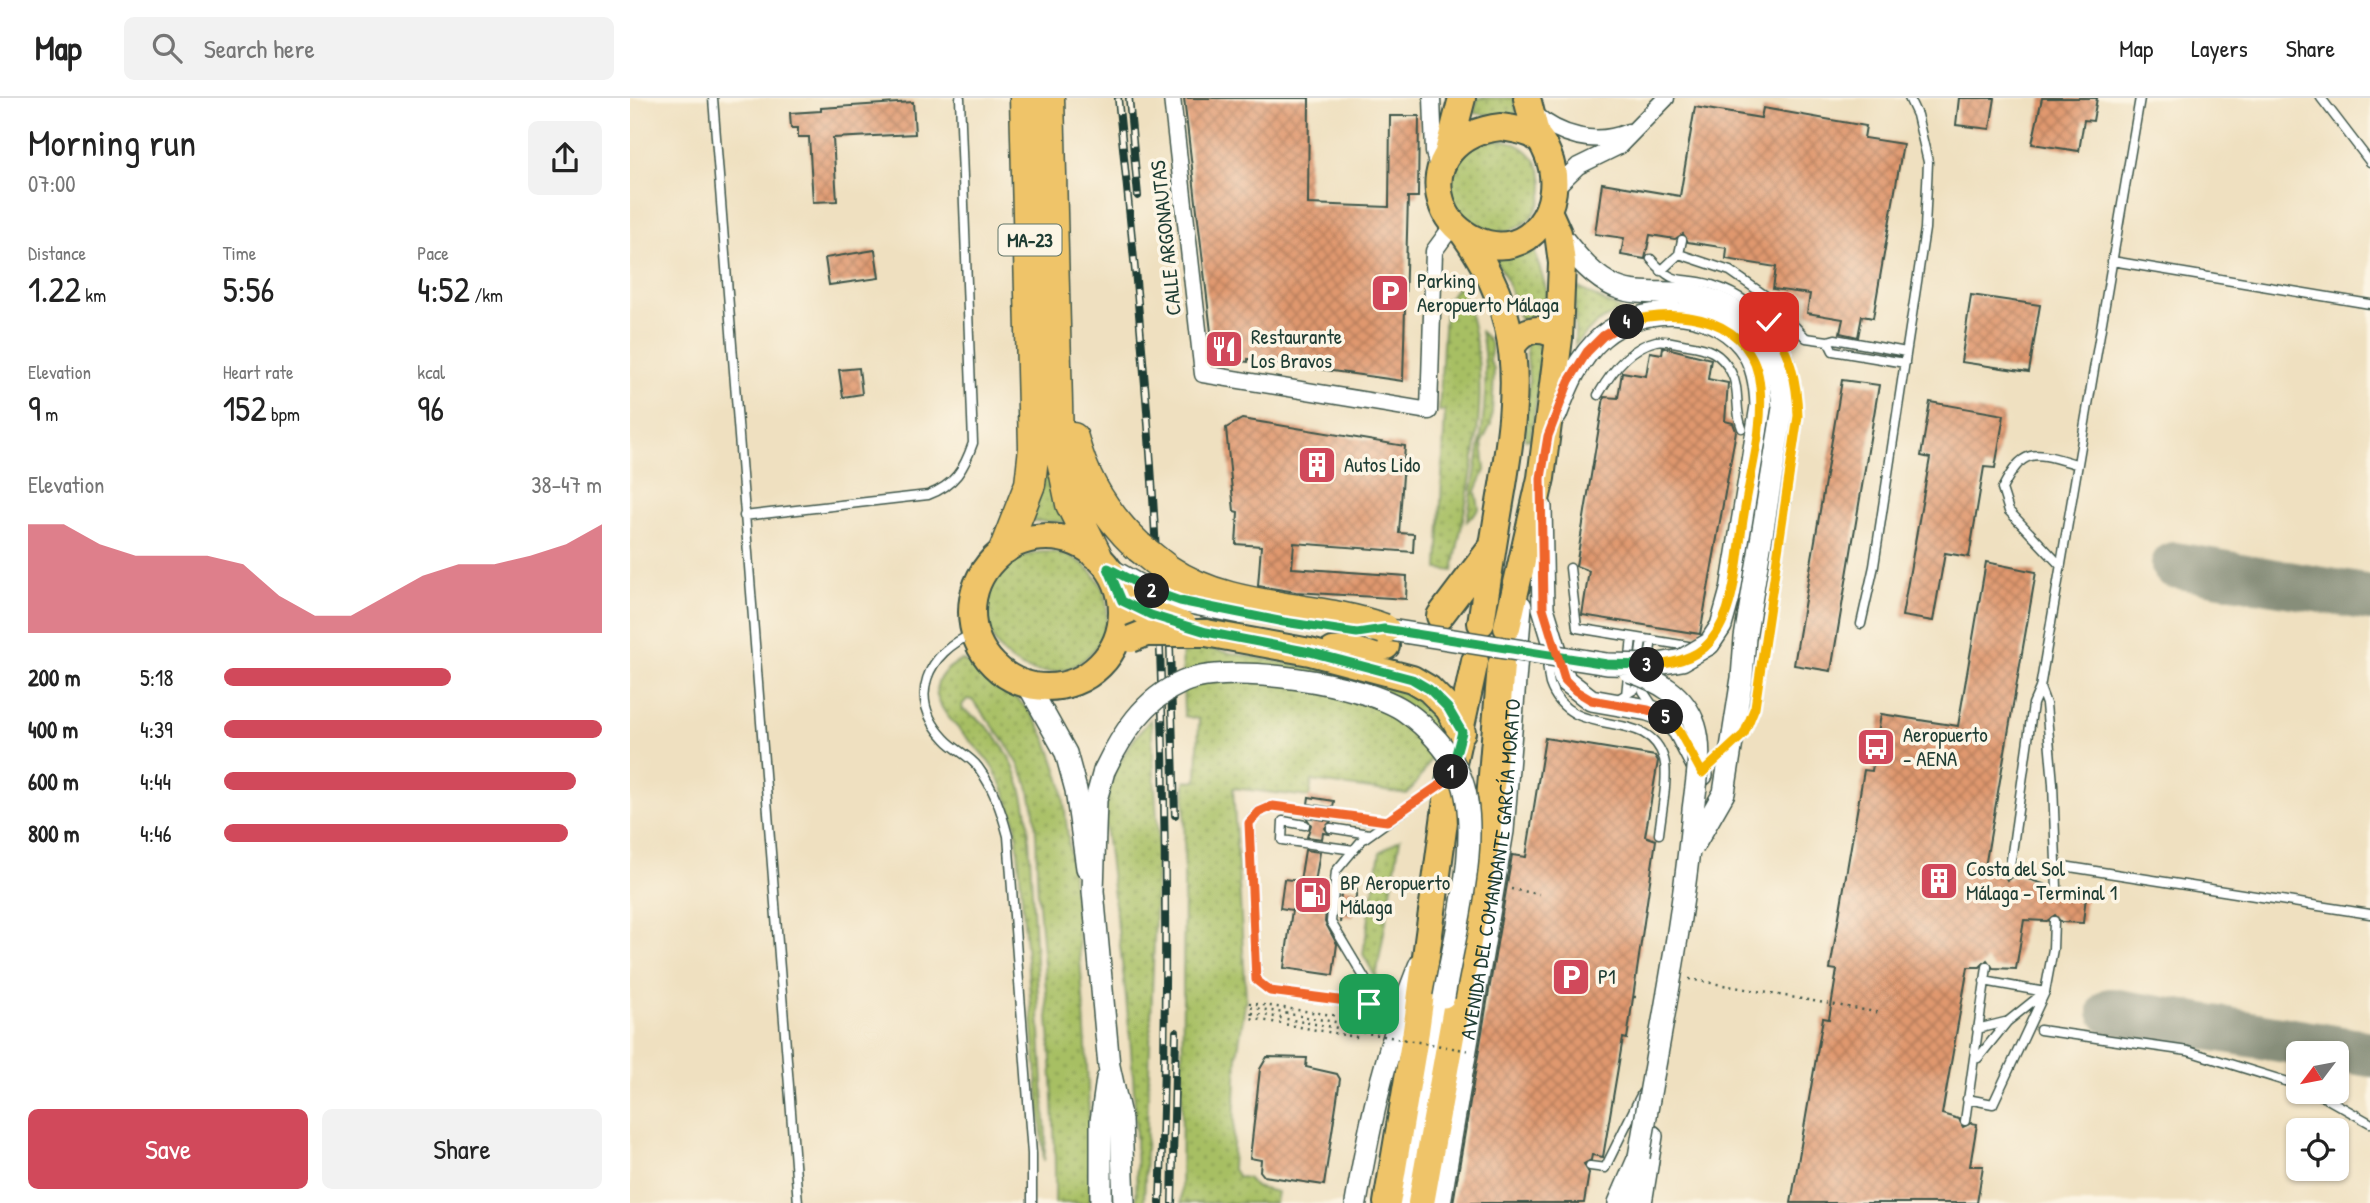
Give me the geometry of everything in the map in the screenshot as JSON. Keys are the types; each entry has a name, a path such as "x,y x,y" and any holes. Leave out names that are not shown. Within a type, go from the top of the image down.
{"highway":[{"name":"MA-23","path":"1006,548 1028,492 1034,448 1025,98"},
{"name":"MA-23","path":"1049,98 1057,343 1054,363 1063,474 1071,503 1102,561"},
{"path":"1057,343 1062,361 1069,422 1078,459 1108,514 1139,547 1169,571 1228,596 1358,620 1385,637"}],"main road":[{"path":"1529,104 1556,187 1554,223 1504,244 1483,243 1458,229 1440,199 1444,162 1466,135 1467,115 1540,141"},
{"name":"AVENIDA DEL COMANDANTE GARCÍA MORATO","path":"1458,229 1492,281 1513,345 1516,390 1513,432 1493,544 1494,625 1527,533 1548,436 1563,293 1554,223"},
{"path":"1513,345 1518,337 1531,330 1551,332 1559,338"},
{"path":"1206,632 1135,599 1102,561 1075,541 1052,536 1028,538 1006,548 988,564 976,585 971,609 974,633 985,656 1004,674 1028,685 1049,688 1079,680 1105,661 1124,641 1146,633 1206,632 1310,652 1412,679 1429,689 1448,708 1462,732"},
{"path":"1440,616 1493,544"},
{"path":"1124,641 1122,623 1135,599"},
{"path":"1310,652 1385,637"},
{"name":"AVENIDA DEL COMANDANTE GARCÍA MORATO","path":"1387,1203 1416,1031 1450,778 1462,732 1488,663 1487,836 1421,1203"}],"street":[{"name":"CALLE ARGONAUTAS","path":"1172,98 1203,374 1429,411 1434,251 1458,229"},
{"path":"1432,98 1437,107 1467,115"},
{"path":"1432,98 1434,152 1444,162"},
{"path":"1556,187 1578,166 1605,155 1637,129 1666,98"},
{"path":"1529,104 1562,134 1614,138"},
{"path":"1540,141 1582,145 1614,138 1637,129"},
{"path":"1554,223 1590,271 1618,288 1634,292 1688,294 1713,301 1738,314 1758,331 1772,353 1781,378 1783,408 1745,638 1742,678 1724,793 1690,852"},
{"path":"1135,599 1180,601 1284,622 1357,633 1607,664 1652,665 1682,660 1709,644 1721,626 1731,590 1761,406 1760,383 1743,345 1726,330 1693,316 1672,313 1648,316 1626,323 1603,336 1587,352 1569,381 1548,436"},
{"path":"1541,478 1543,608 1565,680 1591,700 1619,699 1659,714 1679,731 1702,773 1664,1064 1639,1203"},
{"name":"AVENIDA DEL COMANDANTE GARCÍA MORATO","path":"1440,1203 1503,831 1527,533"},
{"path":"1607,664 1662,684 1677,695 1689,711 1698,746 1690,852 1639,1157 1619,1203"},
{"name":"AVENIDA DEL COMANDANTE GARCÍA MORATO","path":"1093,891 1096,800 1104,771 1120,740 1145,707 1183,682 1205,675 1242,673 1326,685 1378,697 1405,711 1442,747 1460,776 1467,803 1471,838 1406,1203"},
{"path":"1028,685 1066,753 1076,790 1082,849 1093,891 1109,1066 1121,1120 1124,1203"},
{"name":"AVENIDA DEL COMANDANTE GARCÍA MORATO","path":"1356,1203 1371,1114 1394,1027 1426,946"},
{"path":"1101,1203 1101,1121 1109,1066"}],"lane":[{"path":"713,98 798,1203"},
{"path":"744,516 928,495 943,490 965,467 973,443 960,98"},
{"path":"1861,624 1874,566 1925,229 1928,162 1917,115 1909,98"},
{"path":"2009,874 2022,801 2033,704 2040,688 2140,98"},
{"path":"2321,98 2370,162"},
{"path":"1661,271 1679,254 1682,240"},
{"path":"1679,254 1730,271 1766,296 1806,338 1828,341 1835,338 1906,352"},
{"path":"1651,259 1672,280 1713,285 1769,322 1791,361 1797,386 1798,416 1755,707 1744,734 1702,773"},
{"path":"2112,261 2370,304"},
{"path":"1598,395 1619,365 1650,344 1657,341 1707,348 1717,353 1738,389 1736,415 1742,428"},
{"path":"1828,341 1833,351 1905,363"},
{"path":"2060,565 2009,511 2002,489 2015,463 2038,453 2077,464"},
{"path":"1570,568 1577,628 1694,647 1708,636"},
{"path":"1543,608 1542,632 1550,685 1565,708 1586,720 1640,729 1657,741 1665,761 1659,834"},
{"path":"974,633 942,652 929,672 923,697 931,721 946,740 976,764 996,793 1008,836 1032,1203"},
{"path":"1619,699 1632,637"},
{"path":"1619,699 1635,689 1642,639"},
{"path":"1652,640 1643,691 1659,714"},
{"path":"2040,688 2046,704 2057,888"},
{"path":"1394,1027 1331,922 1336,871 1370,834 1450,778"},
{"path":"1369,1004 1270,991 1256,980 1249,823 1259,812 1273,806 1387,821"},
{"path":"1305,825 1283,821 1282,840 1354,850"},
{"path":"1331,828 1370,834"},
{"path":"2057,865 2370,914"},
{"path":"1967,1099 1993,1104 2045,992 2053,949 2054,921"},
{"path":"1965,1121 1987,967"},
{"path":"1984,981 2045,992"},
{"path":"1971,1075 1980,1051 2007,1022 2045,992"},
{"path":"1978,1029 2007,1022"},
{"path":"2040,1030 2188,1051 2286,1081"},
{"path":"1590,1166 1605,1168 1654,1069"},
{"path":"2336,1104 2370,1123"},
{"path":"1639,1157 1639,1203"}],"path":[{"path":"1689,978 1881,1013"},
{"path":"1352,1018 1250,1003 1249,1007 1358,1026 1356,1037 1250,1018 1252,1013 1470,1051"}],"green space":[{"path":"1478,98 1514,98 1517,118 1474,113"},
{"path":"1497,140 1515,144 1530,153 1539,168 1543,186 1539,204 1530,219 1515,228 1497,232 1479,228 1464,219 1455,204 1451,186 1455,168 1464,153 1479,144"},
{"path":"1533,246 1549,298 1548,317 1533,315 1521,321 1505,276 1494,257"},
{"path":"1460,284 1472,321 1480,392 1473,462 1453,571 1438,569 1445,411 1439,411 1445,311 1449,311 1448,299"},
{"path":"1575,286 1621,310 1595,324 1575,345"},
{"path":"1481,332 1491,348 1489,360 1494,369 1493,398 1491,424 1482,442 1485,470 1476,491 1479,509 1467,521 1484,403"},
{"path":"1526,340 1546,342 1530,440 1525,439 1529,383"},
{"path":"1048,415 1070,522 1032,521 1045,476"},
{"path":"1047,552 1070,556 1090,569 1103,589 1107,612 1103,635 1090,655 1070,668 1047,672 1024,668 1004,655 991,635 987,612 991,589 1004,569 1024,556"},
{"path":"1182,644 1398,684 1427,700 1435,711 1438,723 1435,749 1422,774 1407,794 1312,781 1309,797 1233,788 1246,998 1237,1056 1232,1168 1238,1177 1247,1178 1255,1187 1277,1192 1275,1203 1181,1203 1185,781 1197,781 1199,719 1184,716"},
{"path":"962,660 993,686 1018,700 1035,719 1046,740 1062,786 1083,995 1090,1203 1055,1203 1050,1048 1031,796 1022,771 1010,750 972,700 967,699 962,705 963,710 990,730 1009,757 1021,788 1028,821 1046,1137 1044,1161 1016,826 1005,792 993,769 944,711 938,698 937,685 944,672"},
{"path":"1151,719 1158,836 1144,1203 1136,1203 1132,1060 1105,824 1109,792 1117,767 1131,743"},
{"path":"1400,839 1376,978 1363,954 1380,852"}],"building":[{"path":"1184,98 1309,98 1308,204 1389,207 1390,116 1419,116 1418,197 1408,197 1403,381 1248,359 1248,362 1214,358"},
{"path":"1959,98 1995,98 1990,129 1956,125"},
{"path":"2042,98 2097,98 2093,121 2084,120 2079,151 2032,144"},
{"path":"913,102 915,134 833,138 837,201 813,202 809,137 798,137 798,128 791,128 790,113 821,111 821,108"},
{"path":"1695,107 1761,118 1763,108 1866,126 1864,138 1903,144 1873,318 1862,316 1858,337 1840,333 1843,319 1807,313 1810,294 1773,289 1776,267 1726,259 1727,248 1688,242 1683,234 1675,239 1650,235 1645,259 1621,255 1624,238 1595,234 1602,183 1680,196"},
{"path":"875,250 879,278 829,285 825,258"},
{"path":"1971,295 2040,305 2029,372 1961,362"},
{"path":"1663,347 1711,359 1708,379 1728,383 1725,421 1733,423 1736,431 1700,634 1582,615 1589,571 1576,566 1604,397 1618,398 1622,372 1646,376 1650,352 1662,354"},
{"path":"859,368 862,394 843,397 839,370"},
{"path":"1842,380 1879,385 1831,671 1794,665"},
{"path":"1930,402 2004,415 1995,468 1984,467 1969,557 1945,553 1933,621 1902,616 1930,458 1921,456"},
{"name":"Autos Lido","path":"1242,419 1405,446 1399,533 1414,534 1413,552 1294,543 1292,568 1407,576 1406,599 1296,592 1258,586 1261,546 1236,544 1238,512 1234,511 1226,428"},
{"name":"Costa del Sol Málaga - Terminal 1","path":"1986,562 2036,572 1985,867 2003,872 2007,880 2015,875 2050,886 2055,894 2063,890 2086,896 2083,923 2061,922 2055,915 2047,921 2024,920 2016,969 1993,968 1987,960 1980,967 1968,967 1942,1114 1959,1119 1963,1127 1971,1123 1977,1124 1970,1166 1983,1166 1977,1203 1791,1203 1823,1018 1829,1019 1837,970 1830,969 1864,770 1872,771 1881,714 1958,726"},
{"name":"P1","path":"1545,738 1655,756 1658,761 1645,836 1656,840 1627,1039 1623,1038 1603,1157 1592,1155 1591,1160 1584,1164 1589,1173 1584,1203 1453,1203 1512,855 1526,857"},
{"path":"1309,797 1334,801 1333,808 1308,804"},
{"path":"1306,817 1331,821 1325,828 1329,834 1323,833 1322,839 1307,837 1311,825"},
{"path":"1305,850 1320,852 1315,883 1328,885 1325,922 1337,944 1333,975 1284,968 1292,910 1280,908 1284,879 1300,881"},
{"path":"1341,887 1357,889 1353,917 1341,916 1340,923"},
{"path":"1267,1057 1307,1058 1306,1067 1337,1074 1340,1079 1324,1185 1264,1176 1260,1171 1261,1160 1250,1158 1260,1069"}],"taxiway":[{"path":"2174,565 2370,598"},
{"path":"2111,1011 2370,1054"}],"railway":[{"path":"1118,98 1147,410 1158,600 1164,772 1165,944 1160,1203"},
{"path":"1129,98 1138,196"},
{"path":"1170,647 1175,815"},
{"path":"1172,1203 1176,1032"}],"place":[{"name":"Parking Aeropuerto Málaga","path":"1390,293"},
{"name":"Restaurante Los Bravos","path":"1224,349"},
{"name":"Autos Lido","path":"1317,465"},
{"name":"Aeropuerto - AENA","path":"1876,747"},
{"name":"Costa del Sol Málaga - Terminal 1","path":"1939,881"},
{"name":"BP Aeropuerto Málaga","path":"1313,895"},
{"name":"P1","path":"1571,977"}],"route":[{"path":"1369,1004 1270,991 1256,980 1249,823 1259,812 1273,806 1387,821 1450,778 1462,732 1448,708 1429,689 1412,679 1310,652 1206,632 1151,615 1122,601 1108,568 1140,586 1180,601 1284,622 1357,633 1384,629 1533,652 1607,664 1652,665 1682,660 1709,644 1721,626 1731,590 1761,406 1760,383 1743,345 1726,330 1708,320 1672,313 1648,316 1626,323 1603,336 1587,352 1569,381 1548,436 1541,478 1543,608 1551,631 1565,680 1591,700 1648,710 1665,716 1679,731 1702,773 1744,734 1755,707 1765,645 1798,416 1797,386 1791,361 1780,337 1769,322"}]}
